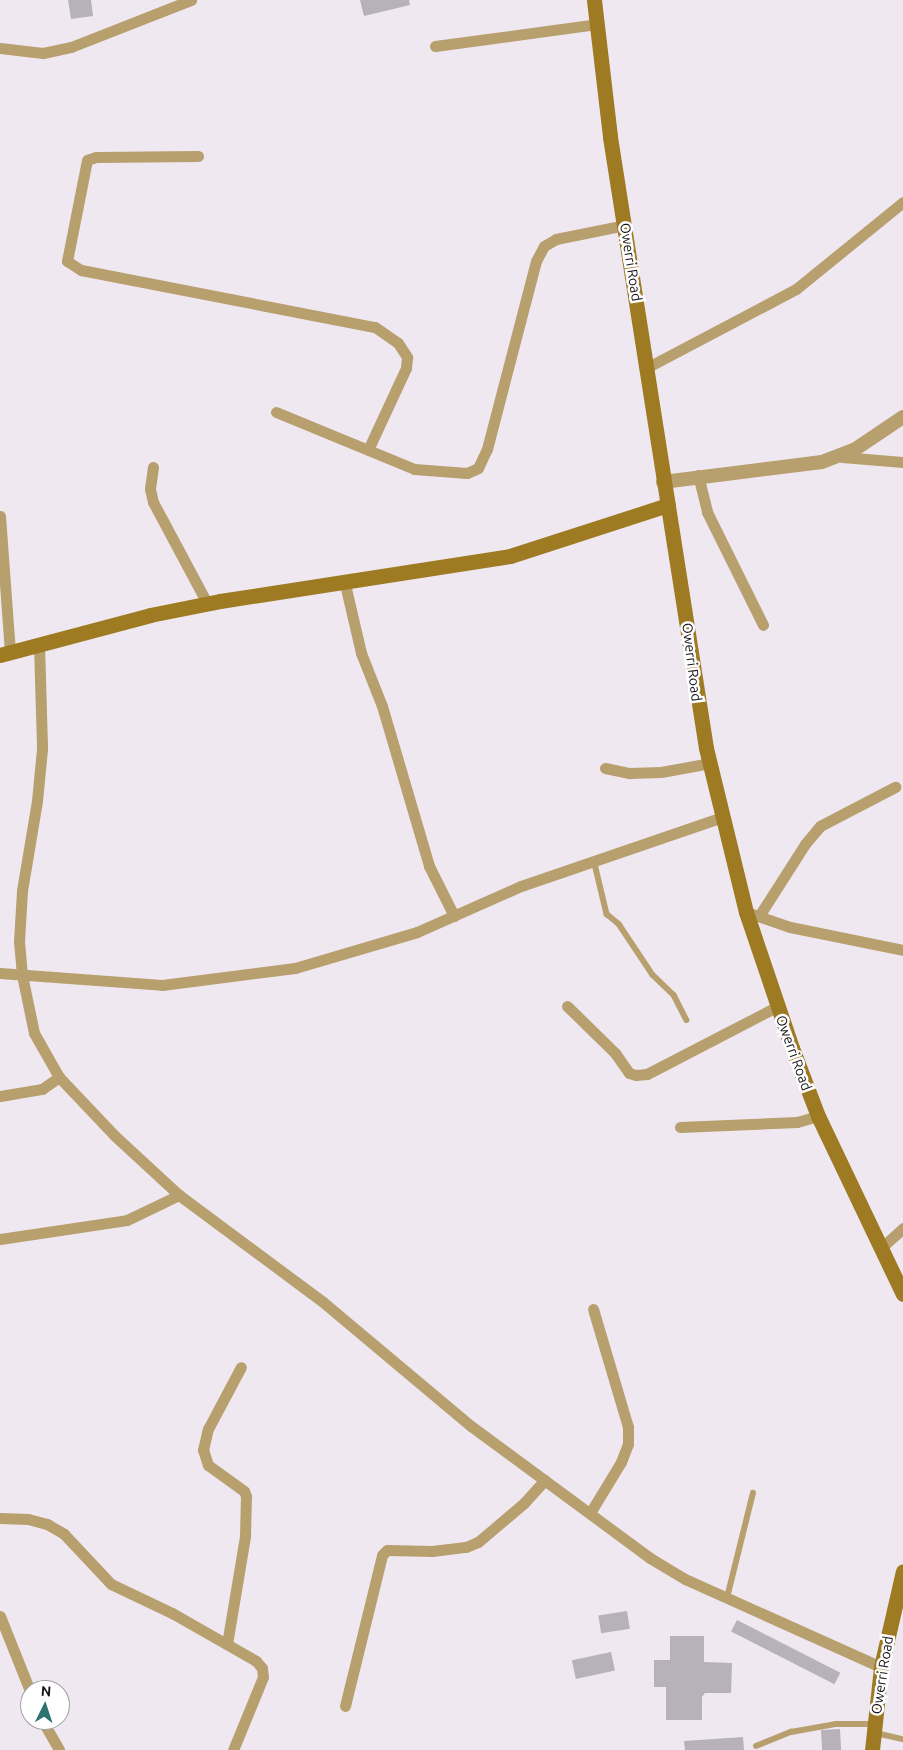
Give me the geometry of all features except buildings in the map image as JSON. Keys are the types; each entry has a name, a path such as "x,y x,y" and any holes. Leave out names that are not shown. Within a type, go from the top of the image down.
{"main road":[{"name":"Owerri Road","path":"594,0 663,482 686,609 696,701 710,763 723,817 753,914 778,1006 818,1116 903,1294"},
{"path":"5,653 207,604 345,584 510,556 668,505"},
{"name":"Owerri Road","path":"872,1750 881,1667 903,1571"}],"street":[{"path":"0,48 43,53 72,46 191,0"},
{"path":"435,46 597,24"},
{"path":"198,156 96,157 86,160 67,261 81,270 375,326 398,342 407,357 406,368 368,450"},
{"path":"648,367 796,289 903,202"},
{"path":"276,412 414,469 467,473 478,468 488,449 536,262 544,246 556,239 625,225"},
{"path":"663,482 698,475 822,462 842,456 903,417"},
{"path":"842,456 903,462"},
{"path":"153,467 150,489 153,502 207,604"},
{"path":"698,475 707,512 763,624"},
{"path":"0,516 5,653"},
{"path":"345,584 361,653 382,706 429,866 454,916"},
{"path":"39,645 42,749 37,801 22,891 19,941 22,975 34,1033 58,1077 115,1136 179,1196 323,1302 471,1426 590,1513 664,1566 726,1598 881,1667"},
{"path":"605,768 630,773 662,772 710,763"},
{"path":"895,787 820,826 753,914 790,927 903,950"},
{"path":"0,973 162,985 295,968 418,932 521,886 723,817"},
{"path":"567,1006 615,1053 628,1073 636,1075 648,1074 778,1006"},
{"path":"0,1096 42,1089 58,1077"},
{"path":"680,1128 797,1122 818,1116"},
{"path":"0,1240 126,1220 179,1196"},
{"path":"881,1248 903,1228"},
{"path":"590,1513 622,1462 628,1444 628,1427 593,1310"},
{"path":"227,1644 245,1536 246,1496 244,1491 208,1465 203,1450 208,1429 241,1368"},
{"path":"345,1706 382,1555 387,1550 432,1551 466,1547 478,1542 524,1503 545,1480"},
{"path":"0,1518 28,1519 47,1524 64,1534 111,1584 227,1644 262,1668 263,1677 233,1750"},
{"path":"0,1616 26,1680"},
{"path":"48,1730 59,1750"}],"lane":[{"path":"594,860 607,914 619,924 653,975 674,995 687,1020"},
{"path":"726,1598 753,1493"},
{"path":"756,1746 791,1732 836,1724 875,1728 903,1739"}]}
